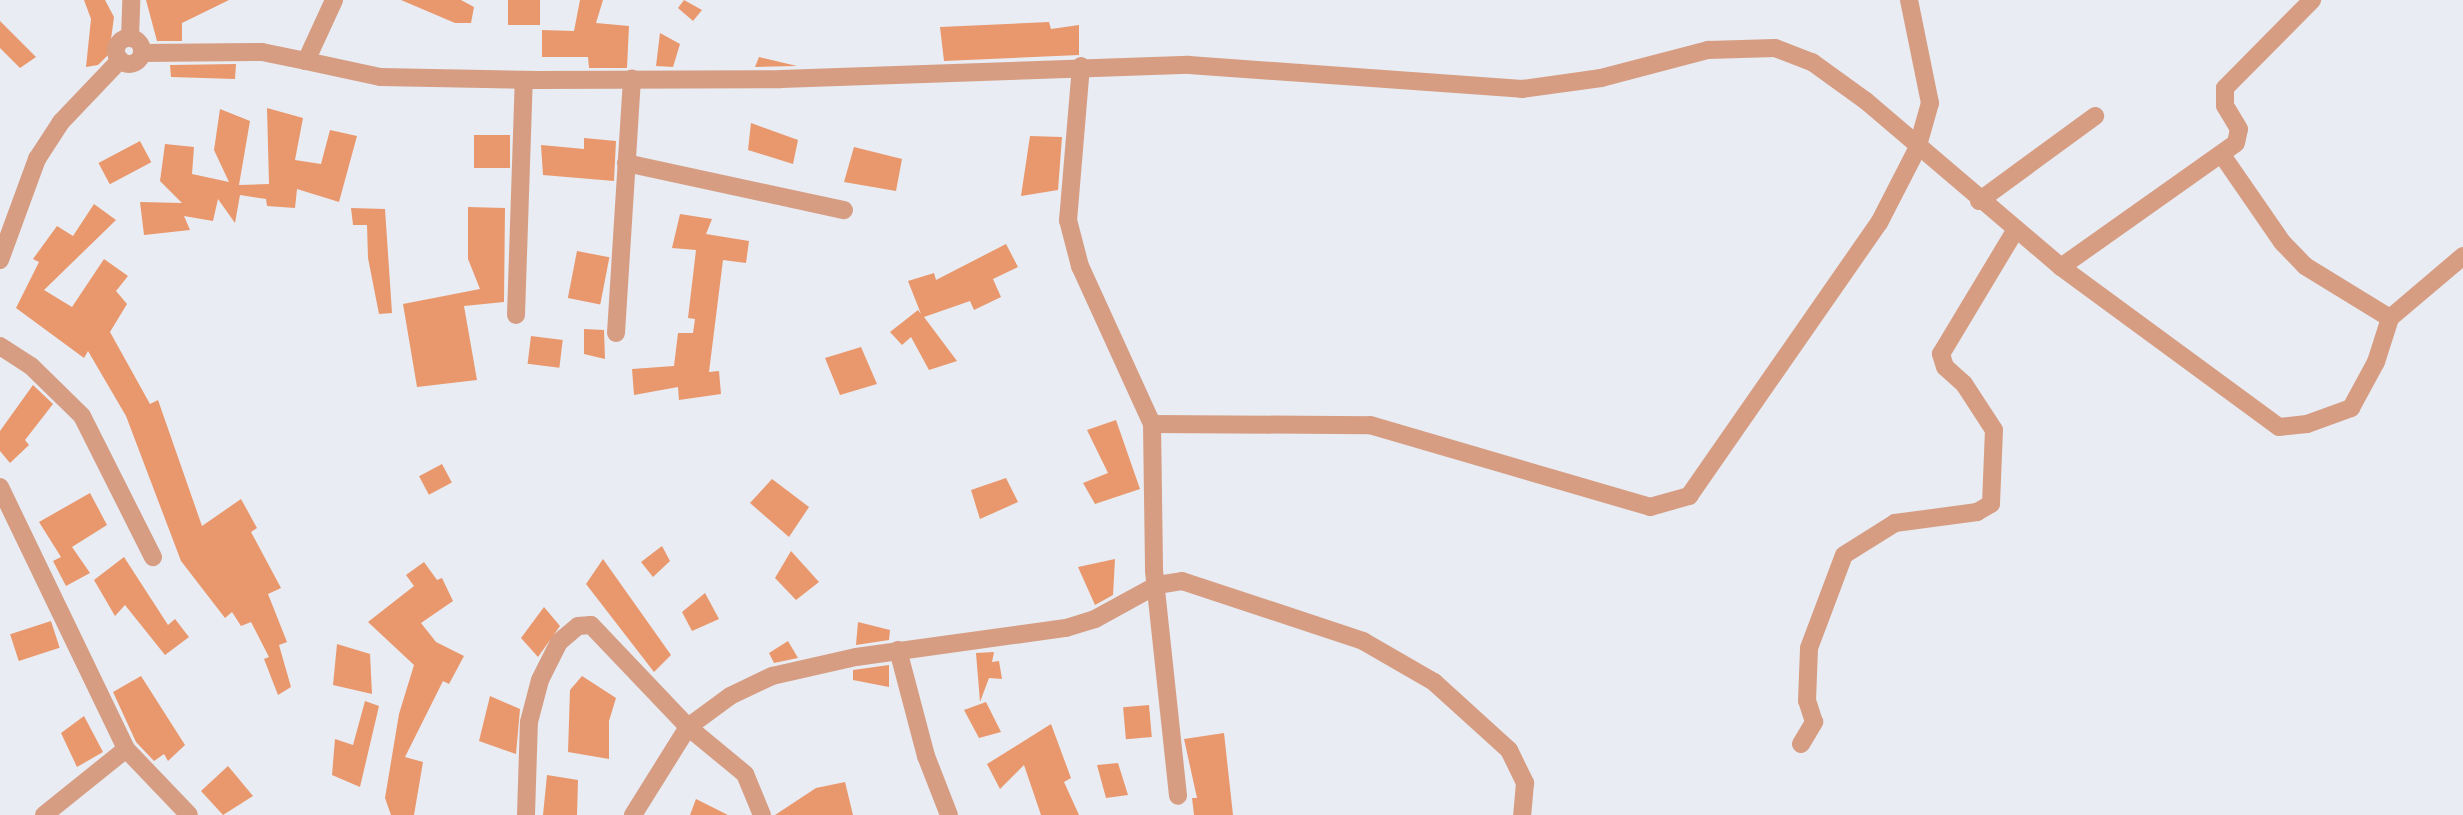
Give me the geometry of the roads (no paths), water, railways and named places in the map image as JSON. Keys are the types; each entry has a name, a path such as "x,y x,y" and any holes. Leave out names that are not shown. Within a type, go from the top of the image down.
{"street":[{"path":"0,260 37,159 61,122 120,60 133,63 136,46 131,0"},
{"path":"306,61 334,0"},
{"path":"1152,424 1370,425 1650,507 1689,496 1879,223 1917,149 1930,103 1909,0"},
{"path":"2061,267 2222,155 2239,137 2222,98 2225,88 2312,0"},
{"path":"136,46 250,52 380,77 781,79 1081,66 1189,65 1522,89 1601,78 1708,50 1775,48 1812,62 1866,101 1917,149 2015,231 2279,427 2307,424 2351,408 2376,362 2390,318 2463,256"},
{"path":"1081,66 1070,167 1070,233 1080,266 1152,424 1157,585 1178,796"},
{"path":"616,333 632,79"},
{"path":"516,315 524,80"},
{"path":"1979,201 2095,116"},
{"path":"2222,155 2282,242 2305,266 2390,318"},
{"path":"626,163 844,210"},
{"path":"1801,744 1814,722 1807,701 1809,648 1844,555 1895,523 1977,512 1991,504 1994,430 1964,384 1945,367 1941,354 2015,231"},
{"path":"0,346 31,366 82,416 153,557"},
{"path":"0,487 126,749 189,815"},
{"path":"633,815 688,727 730,696 772,676 898,650 1066,628 1095,619 1157,585 1182,581 1217,589 1363,641 1434,682 1509,750 1525,783 1522,815"},
{"path":"526,815 529,722 540,680 559,642 578,626 591,625 607,637 688,727 745,774 762,815"},
{"path":"898,650 926,756 949,815"},
{"path":"44,815 126,749"}]}
